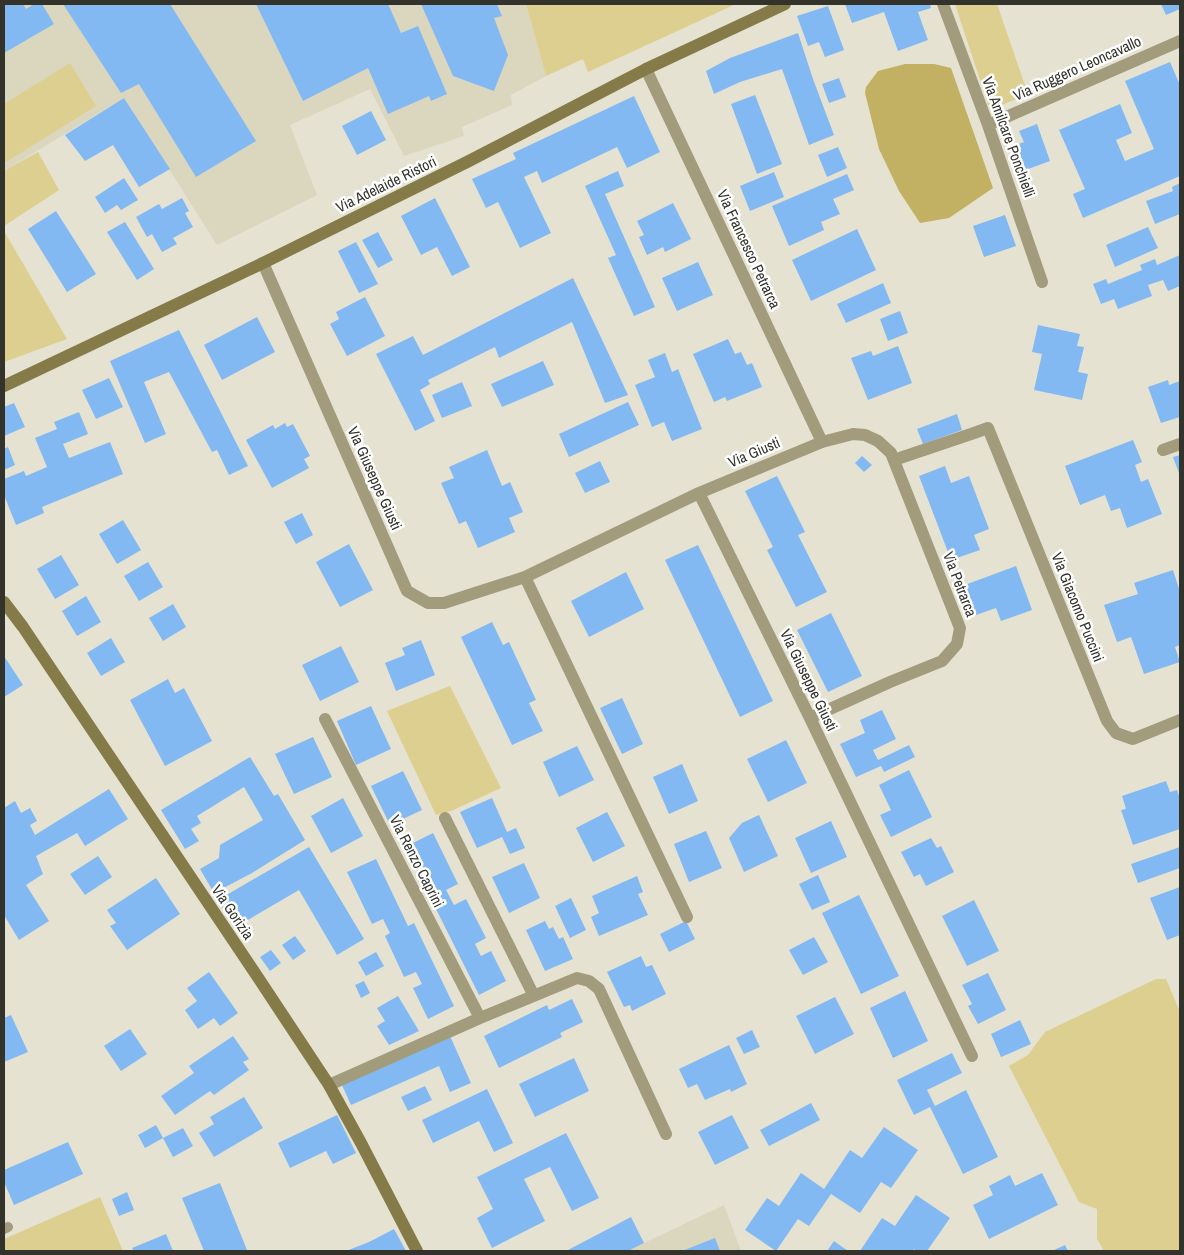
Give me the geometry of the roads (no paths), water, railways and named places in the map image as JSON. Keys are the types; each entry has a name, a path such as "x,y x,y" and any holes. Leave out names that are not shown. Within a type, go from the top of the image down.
{"main road":[{"name":"Via Adelaide Ristori","path":"4,386 263,263 466,162 646,69 783,5"},
{"name":"Via Gorizia","path":"4,602 23,627 329,1086 417,1251"}],"street":[{"name":"Via Amilcare Ponchielli","path":"943,4 988,125 1042,282"},
{"name":"Via Ruggero Leoncavallo","path":"988,125 1180,41"},
{"name":"Via Francesco Petrarca","path":"646,69 822,442"},
{"name":"Via Giuseppe Giusti","path":"263,263 407,591 428,603 444,603 525,576 699,493 810,718 972,1056"},
{"name":"Via Giacomo Puccini","path":"894,460 988,428 1107,721 1116,733 1133,739 1180,720"},
{"name":"Via Petrarca","path":"810,718 942,661 957,644 960,628 891,453 878,441 865,435 853,434 822,442"},
{"name":"Via Giusti","path":"699,493 822,442"},
{"path":"1163,450 1180,444"},
{"path":"525,576 686,917"},
{"name":"Via Renzo Caprini","path":"324,719 480,1018"},
{"path":"445,818 534,996"},
{"path":"329,1086 480,1018 576,978 589,981 599,989 666,1134"}]}
